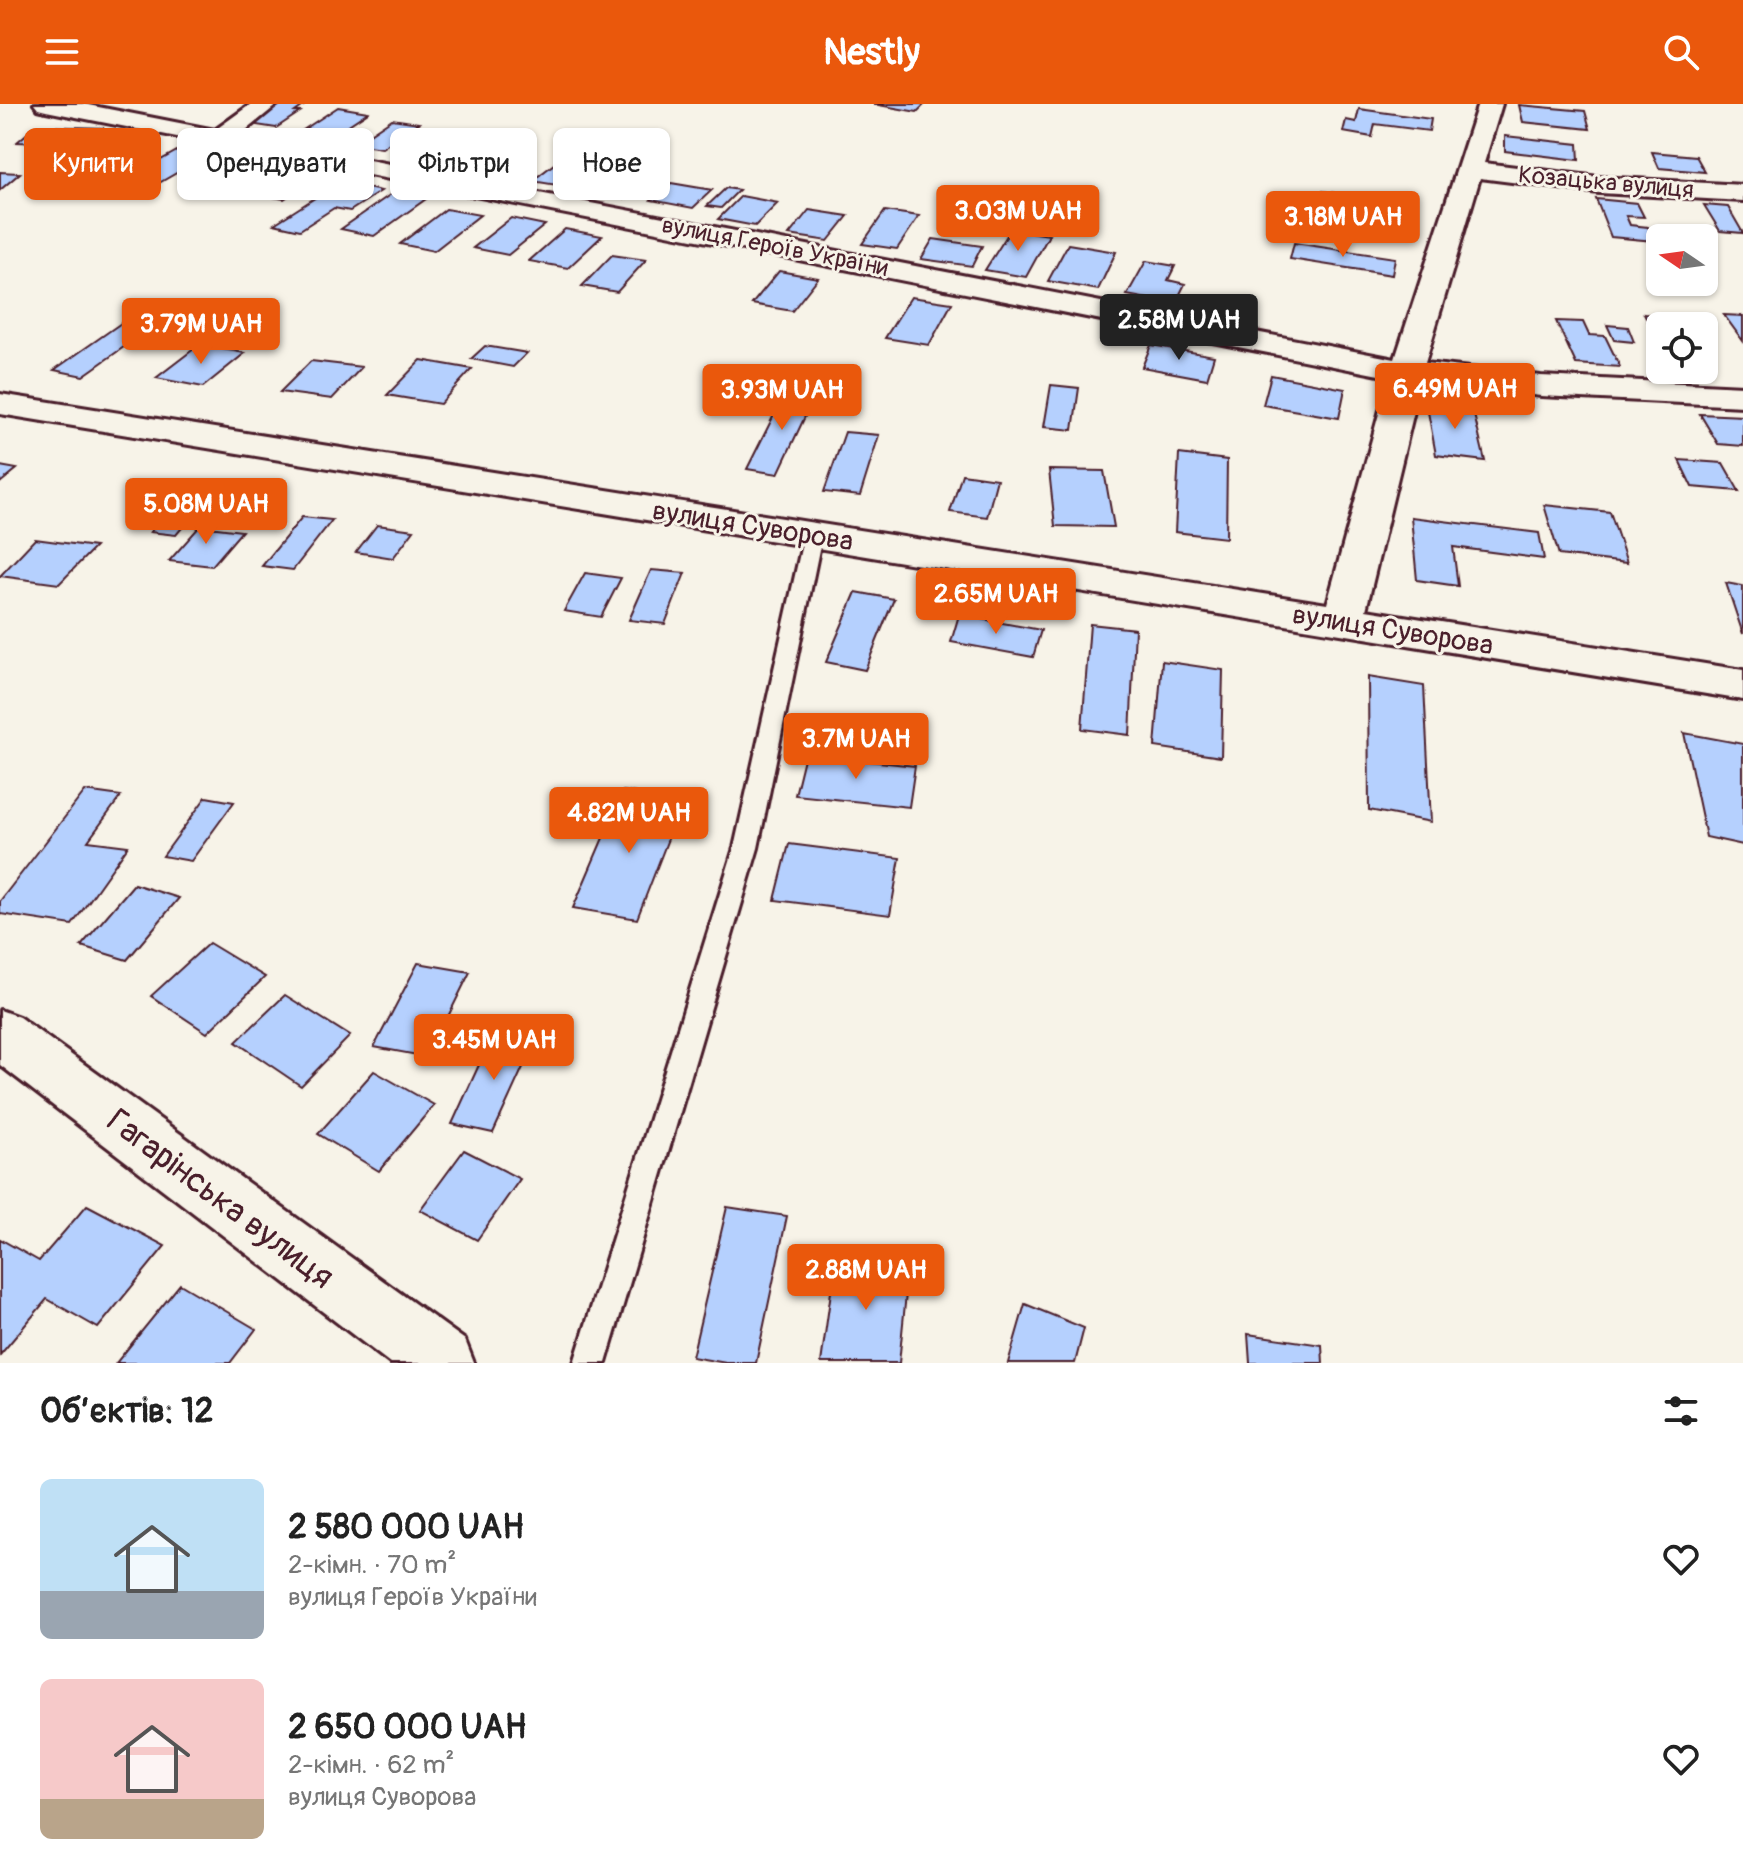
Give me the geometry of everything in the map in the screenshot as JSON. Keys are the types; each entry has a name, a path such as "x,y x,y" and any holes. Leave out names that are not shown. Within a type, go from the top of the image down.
{"street":[{"name":"вулиця Героїв України","path":"46,104 178,128"},
{"path":"233,128 266,104"},
{"path":"1343,621 1407,371 1490,104"},
{"name":"вулиця Героїв України","path":"374,166 1407,371 1541,386 1743,396"},
{"name":"Козацька вулиця","path":"1469,169 1599,185 1743,193"},
{"name":"вулиця Суворова","path":"0,404 1743,685"},
{"name":"Гагарінська вулиця","path":"0,1034 442,1363"}],"lane":[{"path":"590,1363 746,848 813,535"}],"building":[{"path":"282,104 306,104 295,112 300,112 276,128 250,124"},
{"path":"873,104 925,104 917,112"},
{"path":"1519,105 1585,111 1590,129 1523,122"},
{"path":"338,107 368,112 344,128 306,128"},
{"path":"1359,109 1431,119 1429,131 1375,124 1372,137 1343,132 1346,120 1356,122"},
{"path":"392,119 419,123 412,128 390,128 390,143 382,148 374,147 374,131"},
{"path":"36,126 102,128 34,128"},
{"path":"1505,136 1578,144 1579,160 1505,151"},
{"path":"177,151 177,173 161,182 161,160"},
{"path":"1652,152 1696,156 1705,172 1659,168"},
{"path":"553,165 553,184 537,182 537,177"},
{"path":"0,172 20,173 0,190"},
{"path":"670,184 712,190 693,208 651,200 670,200"},
{"path":"726,188 739,190 721,208 707,206"},
{"path":"1321,191 1405,203 1403,219 1317,206"},
{"path":"390,195 390,200 425,200 374,236 341,229"},
{"path":"741,196 778,203 755,226 718,219"},
{"path":"1596,199 1637,203 1644,217 1626,216 1630,225 1646,227 1646,240 1611,237"},
{"path":"312,200 367,200 350,211 334,208 300,230 274,224"},
{"path":"1704,205 1728,207 1743,233 1720,231"},
{"path":"446,209 480,215 434,251 400,244"},
{"path":"809,210 848,216 828,241 789,235"},
{"path":"885,211 919,216 897,249 862,244"},
{"path":"511,218 545,225 508,255 473,248"},
{"path":"565,229 602,236 568,268 529,261"},
{"path":"1011,229 1049,235 1026,277 985,270"},
{"path":"933,239 982,246 972,266 921,259"},
{"path":"1294,243 1395,258 1392,275 1290,259"},
{"path":"1068,244 1116,252 1098,290 1048,281"},
{"path":"612,255 646,260 617,292 582,286"},
{"path":"1146,261 1175,266 1168,280 1185,284 1175,304 1127,295"},
{"path":"779,271 818,278 792,311 752,304"},
{"path":"911,297 952,303 929,345 885,338"},
{"path":"1724,315 1743,316 1743,341"},
{"path":"124,321 152,327 83,376 54,370"},
{"path":"1556,321 1583,322 1589,335 1605,336 1620,367 1576,364"},
{"path":"1607,325 1628,327 1634,342 1614,340"},
{"path":"199,345 245,353 203,387 156,378"},
{"path":"1151,345 1214,356 1207,379 1142,367"},
{"path":"485,346 527,353 513,367 471,359"},
{"path":"421,360 472,369 440,404 387,395"},
{"path":"311,361 362,367 332,399 280,392"},
{"path":"1271,375 1345,389 1339,418 1263,405"},
{"path":"1051,385 1079,388 1073,430 1044,427"},
{"path":"787,389 816,393 778,474 747,469"},
{"path":"1426,401 1472,406 1485,461 1436,455"},
{"path":"1700,414 1743,416 1743,446 1718,444"},
{"path":"845,432 879,435 860,496 824,492"},
{"path":"1179,454 1227,460 1226,538 1175,532"},
{"path":"1679,460 1723,463 1739,491 1692,487"},
{"path":"0,466 17,469 0,483"},
{"path":"1049,470 1104,471 1114,527 1055,526"},
{"path":"962,474 997,479 987,517 950,512"},
{"path":"1544,505 1610,512 1627,563 1559,555"},
{"path":"173,506 198,509 176,535 150,532"},
{"path":"302,517 332,520 293,570 262,566"},
{"path":"1411,517 1539,533 1544,559 1453,547 1458,586 1417,580"},
{"path":"377,525 414,530 393,558 356,552"},
{"path":"200,526 242,531 212,566 169,561"},
{"path":"35,539 95,547 59,584 0,576"},
{"path":"651,570 685,573 665,624 629,620"},
{"path":"585,573 621,578 601,617 564,611"},
{"path":"1726,583 1743,586 1743,634"},
{"path":"856,592 894,599 865,670 826,662"},
{"path":"959,615 1041,630 1033,657 951,642"},
{"path":"1090,624 1135,629 1130,735 1082,729"},
{"path":"1162,661 1223,670 1221,757 1155,747"},
{"path":"1368,677 1424,686 1431,822 1369,810"},
{"path":"1684,733 1743,744 1743,845 1706,837"},
{"path":"805,754 915,766 909,807 795,795"},
{"path":"85,791 121,796 88,841 128,846 72,925 0,914 0,901"},
{"path":"623,791 683,800 637,919 573,908"},
{"path":"206,797 234,802 191,861 163,856"},
{"path":"789,844 900,858 890,915 775,900"},
{"path":"134,884 179,898 127,960 81,946"},
{"path":"209,943 265,977 207,1033 151,996"},
{"path":"418,963 470,972 428,1057 374,1047"},
{"path":"285,995 350,1036 301,1086 236,1042"},
{"path":"494,1032 535,1041 493,1133 452,1124"},
{"path":"374,1071 434,1105 379,1171 318,1134"},
{"path":"464,1150 520,1179 477,1240 420,1210"},
{"path":"87,1205 165,1246 98,1328 47,1299 0,1355 0,1239 39,1261"},
{"path":"727,1207 787,1216 756,1363 726,1363 692,1357"},
{"path":"836,1256 909,1264 899,1363 821,1363"},
{"path":"180,1284 256,1329 230,1363 116,1363"},
{"path":"1025,1304 1084,1328 1075,1363 1008,1363"},
{"path":"1248,1334 1322,1345 1323,1363 1250,1363"}]}
